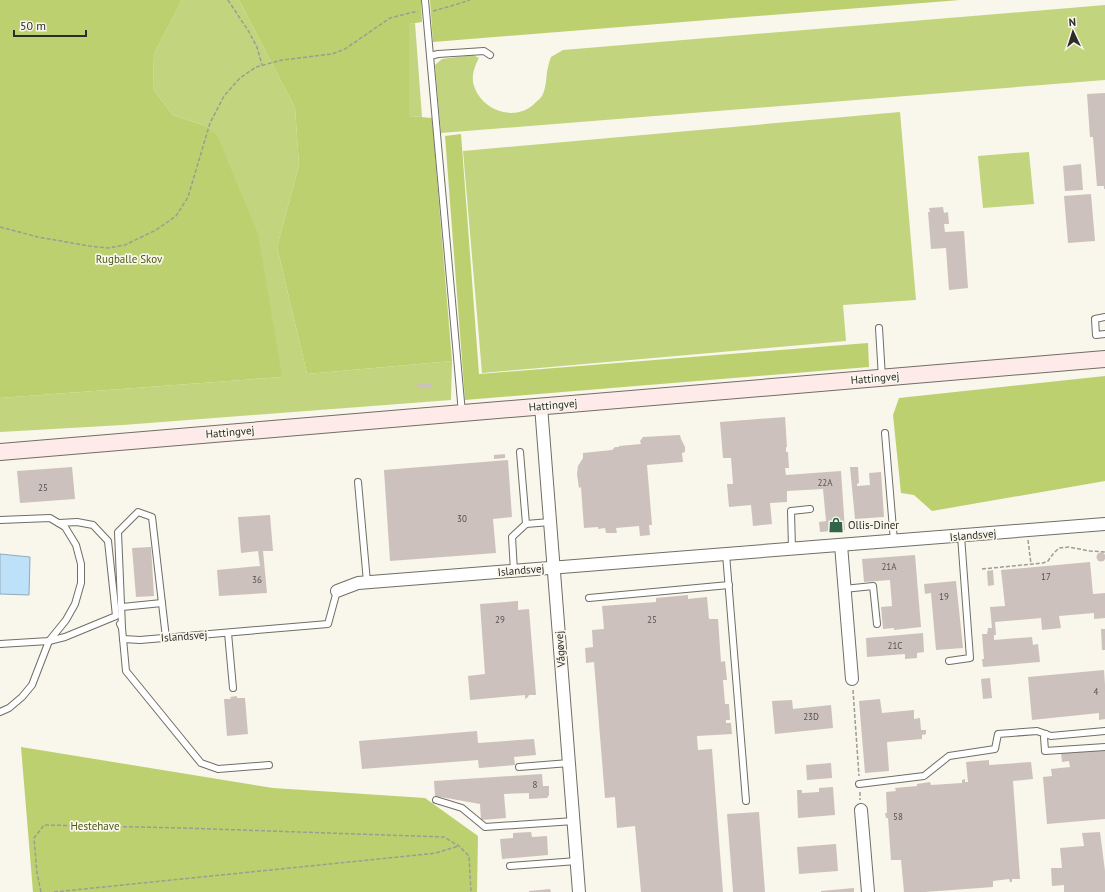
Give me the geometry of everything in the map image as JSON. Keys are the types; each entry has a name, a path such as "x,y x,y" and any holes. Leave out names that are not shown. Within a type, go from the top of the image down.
{"street":[{"name":"Hattingvej","path":"0,452 1105,359"},
{"name":"Vågøvej","path":"541,406 579,892"},
{"name":"Islandsvej","path":"337,591 358,583 367,582 1105,524"},
{"path":"841,545 852,679"},
{"path":"861,810 868,892"}],"lane":[{"path":"425,0 462,413"},
{"path":"430,56 438,54 484,51 490,54"},
{"path":"1105,317 1095,318 1096,335 1105,334"},
{"path":"879,328 882,378"},
{"path":"885,432 894,541"},
{"path":"520,452 526,524"},
{"path":"358,482 367,582"},
{"path":"792,549 790,511 810,509"},
{"path":"166,638 152,517 138,512 118,532 122,628 126,671 201,763 218,769 269,765"},
{"path":"0,520 50,518 65,527 76,544 81,564 81,583 75,604 66,620 49,641 32,685 22,697 9,708 0,712"},
{"path":"58,523 77,522 93,525 108,541 116,616 122,628"},
{"path":"514,571 512,537 526,524 550,522"},
{"path":"949,661 970,658 961,536"},
{"path":"726,554 746,801"},
{"path":"110,560 119,559"},
{"path":"589,598 729,585"},
{"path":"844,589 873,586 877,624"},
{"name":"Islandsvej","path":"123,639 140,640 328,624 337,591"},
{"path":"122,607 162,603"},
{"path":"0,644 49,641 65,637 116,616"},
{"path":"228,633 233,688"},
{"path":"859,784 924,776 949,756 995,749 998,734 1037,731 1051,736 1105,731"},
{"path":"1046,734 1044,738 1046,751 1105,747"},
{"path":"519,767 569,763"},
{"path":"436,800 462,808 486,827 574,821"},
{"path":"510,866 577,862"}],"path":[{"path":"228,0 257,47 262,65"},
{"path":"0,227 38,237 89,246 108,248 125,245 156,230 176,216 188,197 210,123 224,96 240,78 256,66 282,60 332,54 345,50 390,18 414,12 426,12 470,0"},
{"path":"1027,530 1031,565"},
{"path":"982,569 1043,564 1048,561 1059,548 1069,547 1105,552"},
{"path":"852,679 861,810"},
{"path":"41,892 37,873 34,838 44,825 444,837 459,846 469,856 471,892"},
{"path":"54,892 436,853 459,846"}],"green space":[{"name":"Rugballe Skov","path":"0,0 182,0 154,54 153,89 173,115 203,125 217,135 258,234 282,377 0,398"},
{"path":"182,0 239,0 295,108 299,165 277,247 307,374 452,361 451,400 123,425 0,432 0,398 282,377 203,125 173,115 153,89 154,54"},
{"path":"239,0 421,0 422,22 409,24 409,116 432,118 452,361 307,374 277,247 299,165 295,108"},
{"path":"430,0 960,0 433,42"},
{"path":"1105,5 1105,80 441,133 435,65 442,59 473,55 479,58 473,76 476,91 482,99 497,110 515,113 525,110 541,97 545,87 551,57 563,50"},
{"path":"415,23 422,117 409,116 409,24"},
{"path":"900,112 916,300 843,305 846,341 482,373 463,151"},
{"path":"461,134 479,374 868,343 869,367 465,400 445,136"},
{"path":"1029,152 1034,204 983,208 978,156"},
{"path":"1105,376 1105,481 932,511 914,495 901,493 893,415 899,398"},
{"name":"Hestehave","path":"21,747 273,788 425,798 478,836 477,892 33,892"}],"water":[{"path":"0,554 30,557 29,595 0,594"}],"building":[{"path":"1105,93 1104,189 1104,186 1097,186 1093,137 1090,137 1087,94"},
{"path":"1081,164 1083,190 1065,191 1063,166"},
{"path":"1091,194 1095,241 1068,243 1064,196"},
{"path":"943,207 944,213 948,212 949,224 944,224 945,232 964,231 968,288 949,290 946,248 931,249 929,208"},
{"path":"431,383 431,387 418,388 417,384"},
{"path":"785,417 786,452 788,452 789,468 785,468 786,475 841,471 845,530 820,532 819,522 826,521 823,489 787,491 787,502 770,503 772,524 753,526 751,505 729,507 727,484 733,484 731,458 723,458 720,422"},
{"path":"680,435 685,447 685,452 682,453 683,462 647,465 652,525 649,525 650,535 640,536 639,526 616,528 617,533 606,533 605,528 584,528 581,487 579,488 577,474 578,466 583,458 583,453 612,450 619,446 641,444 640,441 643,437"},
{"path":"505,454 505,458 494,459 494,455"},
{"path":"508,460 512,517 493,519 496,553 390,561 384,470"},
{"path":"72,467 75,499 20,503 17,471"},
{"path":"850,467 858,467 859,483 857,486 870,485 869,473 881,472 884,517 855,519"},
{"path":"270,515 273,551 263,551 267,593 219,596 217,570 260,566 258,551 241,553 238,517"},
{"path":"151,547 154,596 136,597 132,548"},
{"path":"1099,553 1103,553 1105,557 1103,561 1099,561 1097,559 1097,555"},
{"path":"915,555 921,627 894,630 894,628 883,629 881,607 892,606 890,580 864,582 862,559"},
{"path":"1090,562 1093,594 1105,593 1105,618 1094,619 1094,613 1059,616 1061,628 1042,630 1041,618 995,622 996,635 994,635 994,640 1032,637 1033,645 1038,644 1040,662 983,667 982,659 984,659 982,634 987,634 988,628 992,628 990,607 1005,606 1001,570"},
{"path":"993,570 994,585 988,586 987,571"},
{"path":"956,581 963,648 936,650 931,593 925,594 924,584"},
{"path":"688,595 688,599 707,597 709,619 718,619 721,662 725,661 727,680 723,680 725,704 729,704 730,720 726,720 726,723 731,723 732,734 697,736 698,750 712,749 723,892 641,892 635,826 617,828 615,797 605,798 594,662 586,663 585,648 593,647 592,630 604,629 602,606 656,602 656,598"},
{"path":"518,601 518,610 529,609 536,695 529,695 525,699 525,695 470,700 468,676 485,674 480,604"},
{"path":"1101,629 1105,629 1105,650 1102,650"},
{"path":"923,633 924,652 917,653 917,658 905,659 905,654 867,657 866,638"},
{"path":"1104,670 1105,719 1099,720 1099,713 1032,720 1028,677"},
{"path":"990,678 992,698 983,699 981,679"},
{"path":"237,696 237,698 245,698 248,734 227,736 224,699 231,699 230,697"},
{"path":"880,699 882,713 914,710 914,719 920,718 921,730 926,730 926,734 922,735 922,739 887,742 889,771 865,773 859,701"},
{"path":"792,700 793,709 831,705 833,728 775,734 772,701"},
{"path":"477,731 478,743 534,739 536,755 514,757 515,765 479,768 478,760 362,769 359,741"},
{"path":"1105,748 1105,819 1047,824 1043,777 1052,776 1051,769 1070,767 1069,761 1062,762 1061,752"},
{"path":"989,760 989,765 1031,762 1033,779 1013,781 1020,879 1012,879 1012,882 1010,882 1009,879 993,881 993,887 904,892 901,860 891,860 888,818 886,818 885,813 887,813 886,792 896,791 895,788 917,786 917,784 930,782 931,785 962,783 962,780 965,779 965,782 968,782 966,762"},
{"path":"831,763 832,778 807,780 806,765"},
{"path":"542,774 543,786 549,786 549,795 547,798 529,799 529,793 504,794 506,818 481,820 480,804 435,796 434,781"},
{"path":"833,787 835,815 798,818 797,790 802,790 802,793 819,792 819,788"},
{"path":"759,812 765,892 733,892 727,814"},
{"path":"531,832 532,837 547,836 548,855 502,859 500,839 513,838 513,833"},
{"path":"1100,832 1105,871 1105,892 1064,892 1064,885 1052,886 1051,868 1062,868 1060,848 1084,846 1082,833"},
{"path":"836,844 838,871 799,874 797,847"},
{"path":"854,888 854,892 821,892 821,891"},
{"path":"550,889 551,892 529,892 529,891"}],"place":[{"name":"Ollis-Diner","path":"836,525"}]}
